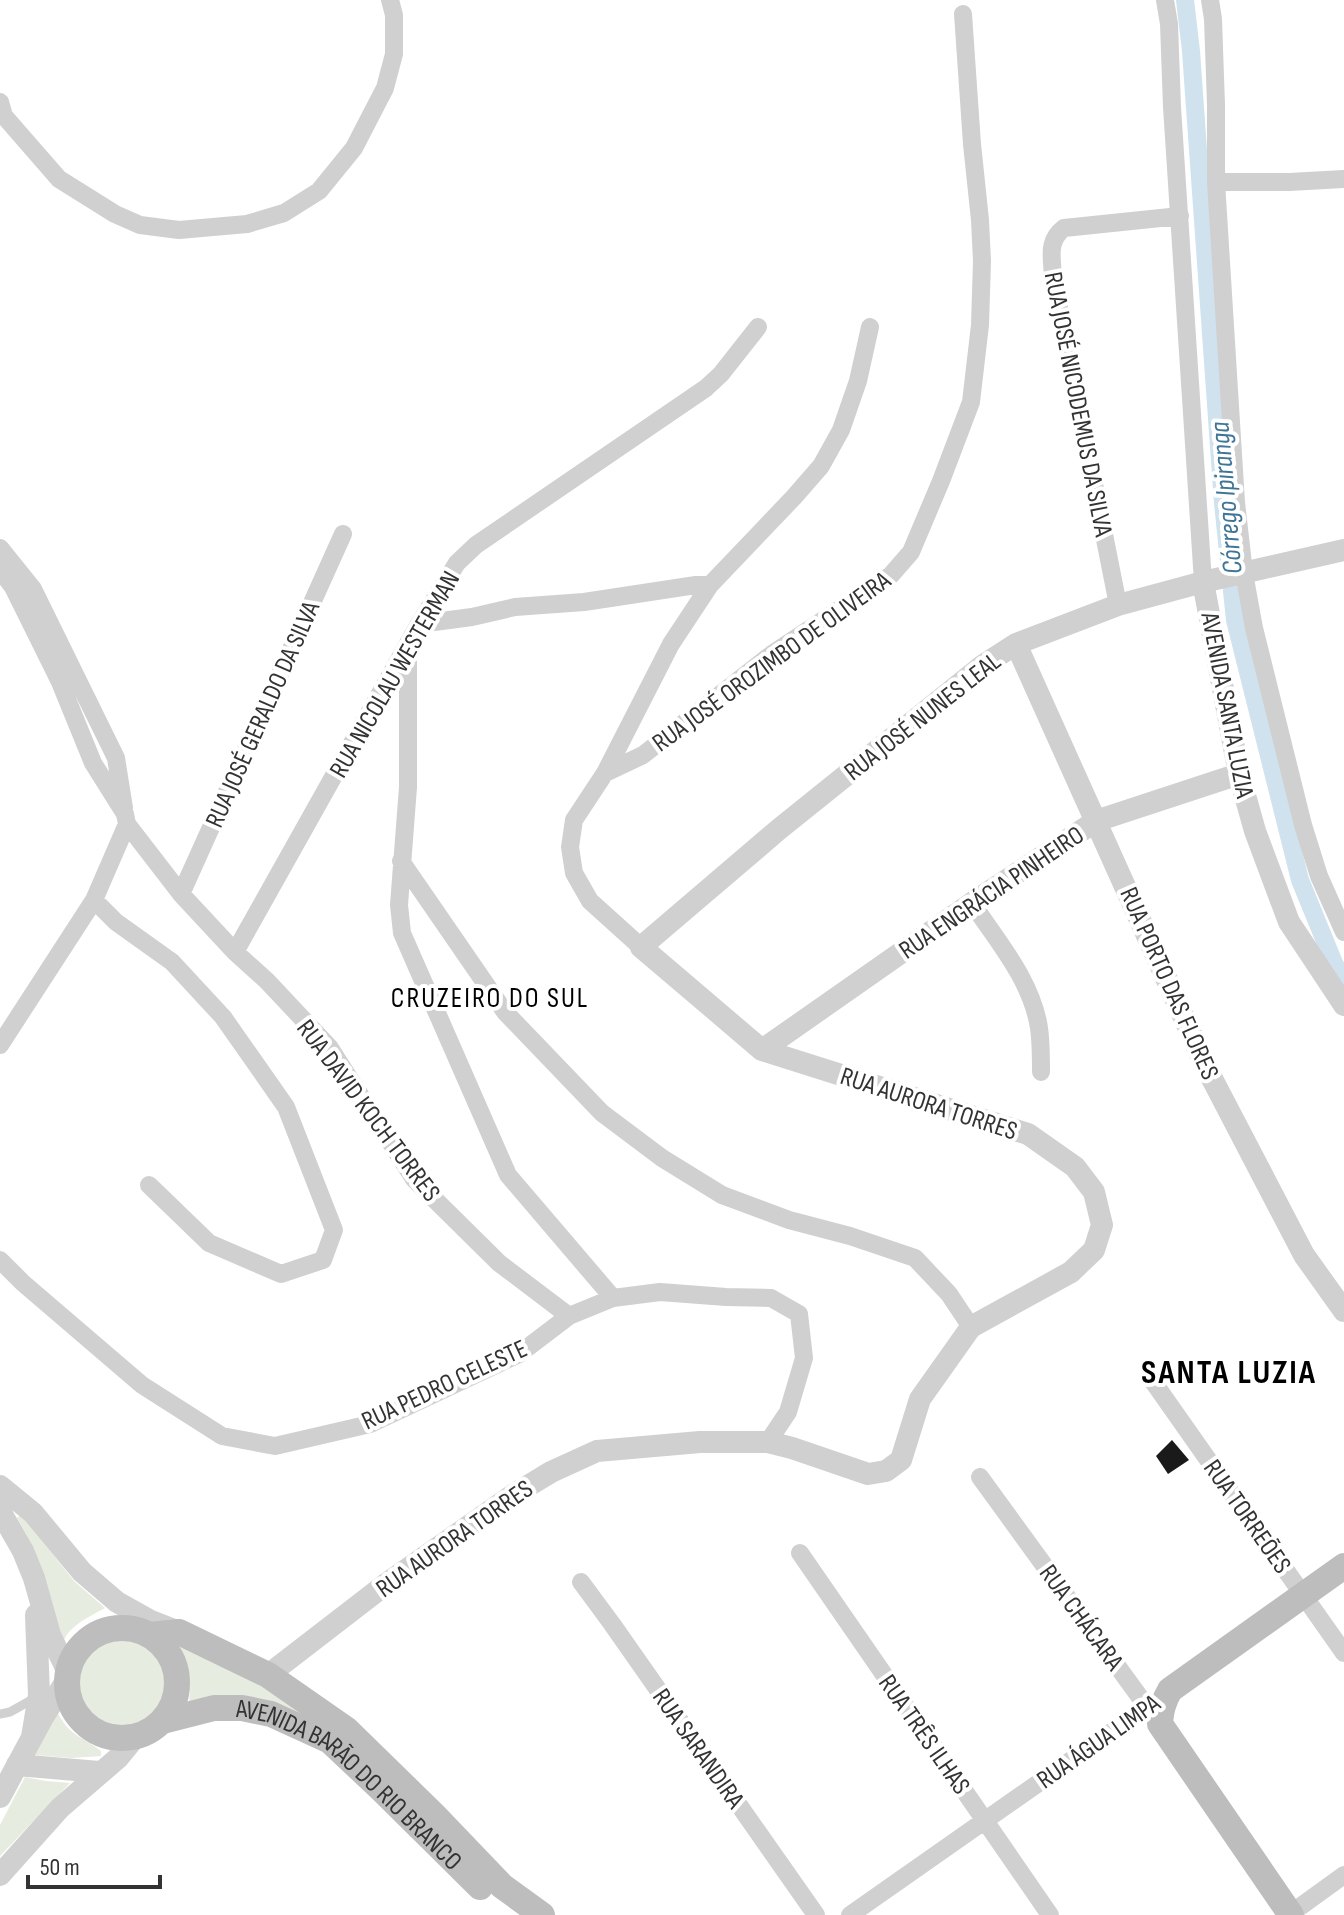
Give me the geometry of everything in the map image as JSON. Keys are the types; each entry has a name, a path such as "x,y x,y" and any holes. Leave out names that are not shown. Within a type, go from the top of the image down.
{"main road":[{"name":"RUA ÁGUA LIMPA","path":"1153,1715 1170,1690 1344,1566"},
{"path":"125,1627 146,1633 160,1642 177,1671 178,1689 173,1706 163,1721 136,1736 119,1738 102,1734 87,1726 69,1698 67,1675 73,1655 94,1635 109,1629 125,1627"},
{"name":"AVENIDA BARÃO DO RIO BRANCO","path":"179,1632 268,1675 347,1730 502,1886 542,1915"},
{"path":"146,1633 179,1632"},
{"name":"AVENIDA BARÃO DO RIO BRANCO","path":"163,1721 214,1708 242,1708 271,1714 330,1741 494,1901 514,1915"},
{"path":"108,1765 144,1740 195,1721 271,1714"},
{"name":"RUA CHÁCARA","path":"1153,1715 1291,1915"}],"street":[{"path":"0,102 4,116 59,179 115,214 140,225 179,230 247,224 284,213 319,191 354,148 385,88 394,54 394,15 390,0"},
{"name":"AVENIDA SANTA LUZIA","path":"1165,0 1180,216 1223,577 1239,774 1255,831 1289,922 1344,1005"},
{"name":"AVENIDA SANTA LUZIA","path":"1210,0 1216,105 1216,182 1236,502 1223,577 1254,628 1303,825 1319,876 1344,932"},
{"name":"RUA JOSÉ OROZIMBO DE OLIVEIRA","path":"605,773 643,755 772,654 891,575 911,552 971,402 980,325 980,220 963,14"},
{"path":"1216,182 1344,179"},
{"name":"RUA JOSÉ NICODEMUS DA SILVA","path":"1118,605 1053,277 1052,242 1064,228 1180,216"},
{"name":"RUA NICOLAU WESTERMAN","path":"235,952 419,624 457,563 476,545 706,388 758,327"},
{"name":"RUA AURORA TORRES","path":"268,1675 386,1584 513,1495 551,1472 597,1451 700,1442 768,1442 868,1474 886,1471 901,1460 920,1399 971,1327 1071,1272 1094,1250 1102,1225 1094,1192 1075,1167 1028,1134 762,1050 590,901 574,873 570,847 574,820 605,773 671,644 710,585 821,466 841,430 858,381 870,327"},
{"name":"RUA JOSÉ GERALDO DA SILVA","path":"181,894 343,534"},
{"name":"RUA DAVID KOCH TORRES","path":"0,548 33,589 116,758 126,819"},
{"name":"RUA JOSÉ NUNES LEAL","path":"641,947 778,830 982,666 1016,644 1118,605 1344,550"},
{"name":"RUA DAVID KOCH TORRES","path":"0,570 13,587 60,682 93,763 126,819 181,894 330,1048 414,1179 499,1263 569,1316"},
{"path":"419,624 515,607 584,602 710,585"},
{"name":"RUA PORTO DAS FLORES","path":"1016,644 1207,1069 1304,1255 1344,1311"},
{"path":"408,645 408,787 399,905 402,933 508,1175 613,1298"},
{"name":"RUA ENGRÁCIA PINHEIRO","path":"762,1050 972,903 1096,821 1239,774"},
{"path":"0,1045 94,900 126,819"},
{"path":"401,861 505,1012 602,1113 662,1158 722,1195 789,1220 915,1258 949,1294 971,1327"},
{"path":"94,900 116,922 172,962 223,1017 286,1107 334,1230 323,1260 281,1274 209,1243 149,1185"},
{"path":"972,903 1031,998 1039,1028 1041,1072"},
{"name":"RUA PEDRO CELESTE","path":"0,1260 142,1385 222,1436 275,1446 370,1424 519,1354 569,1316 613,1298 660,1292 771,1298 799,1314 804,1358 788,1412 768,1442"},
{"path":"0,1281 23,1283"},
{"name":"RUA TORREÕES","path":"1152,1380 1344,1653"},
{"name":"RUA CHÁCARA","path":"980,1477 1153,1715"},
{"path":"0,1486 33,1513 82,1572 117,1602 146,1633"},
{"path":"0,1511 23,1551 50,1635 67,1675 32,1737 10,1762 0,1797"},
{"name":"RUA TRÊS ILHAS","path":"800,1553 1050,1915"},
{"path":"32,1737 39,1695 34,1578"},
{"name":"RUA SARANDIRA","path":"581,1582 816,1915"},
{"path":"117,1602 179,1632"},
{"name":"RUA ÁGUA LIMPA","path":"850,1915 985,1821 1153,1715"},
{"path":"0,1875 60,1808 136,1736"},
{"path":"10,1762 108,1765"},
{"path":"1291,1915 1344,1875"}],"lane":[{"path":"0,1714 10,1712 67,1675"}],"shaded area":[{"path":"17,1518 24,1518 74,1581 105,1608 75,1626 63,1642 32,1545"},
{"path":"120,1638 137,1642 152,1652 162,1667 166,1684 162,1701 152,1716 137,1726 120,1730 103,1726 88,1716 78,1701 74,1684 78,1667 88,1652 103,1642"},
{"path":"176,1645 268,1688 330,1735 189,1706 188,1674"},
{"path":"56,1710 71,1731 101,1751 101,1756 71,1758 35,1755"},
{"path":"25,1777 70,1783 0,1856 0,1825"}],"building":[{"path":"1172,1440 1189,1460 1168,1474 1156,1456"}],"waterway":[{"name":"Córrego Ipiranga","path":"1185,0 1223,503 1235,620 1300,880 1344,980"}],"district":[{"name":"CRUZEIRO DO SUL","path":"490,997"},
{"name":"SANTA LUZIA","path":"1229,1371"}]}
